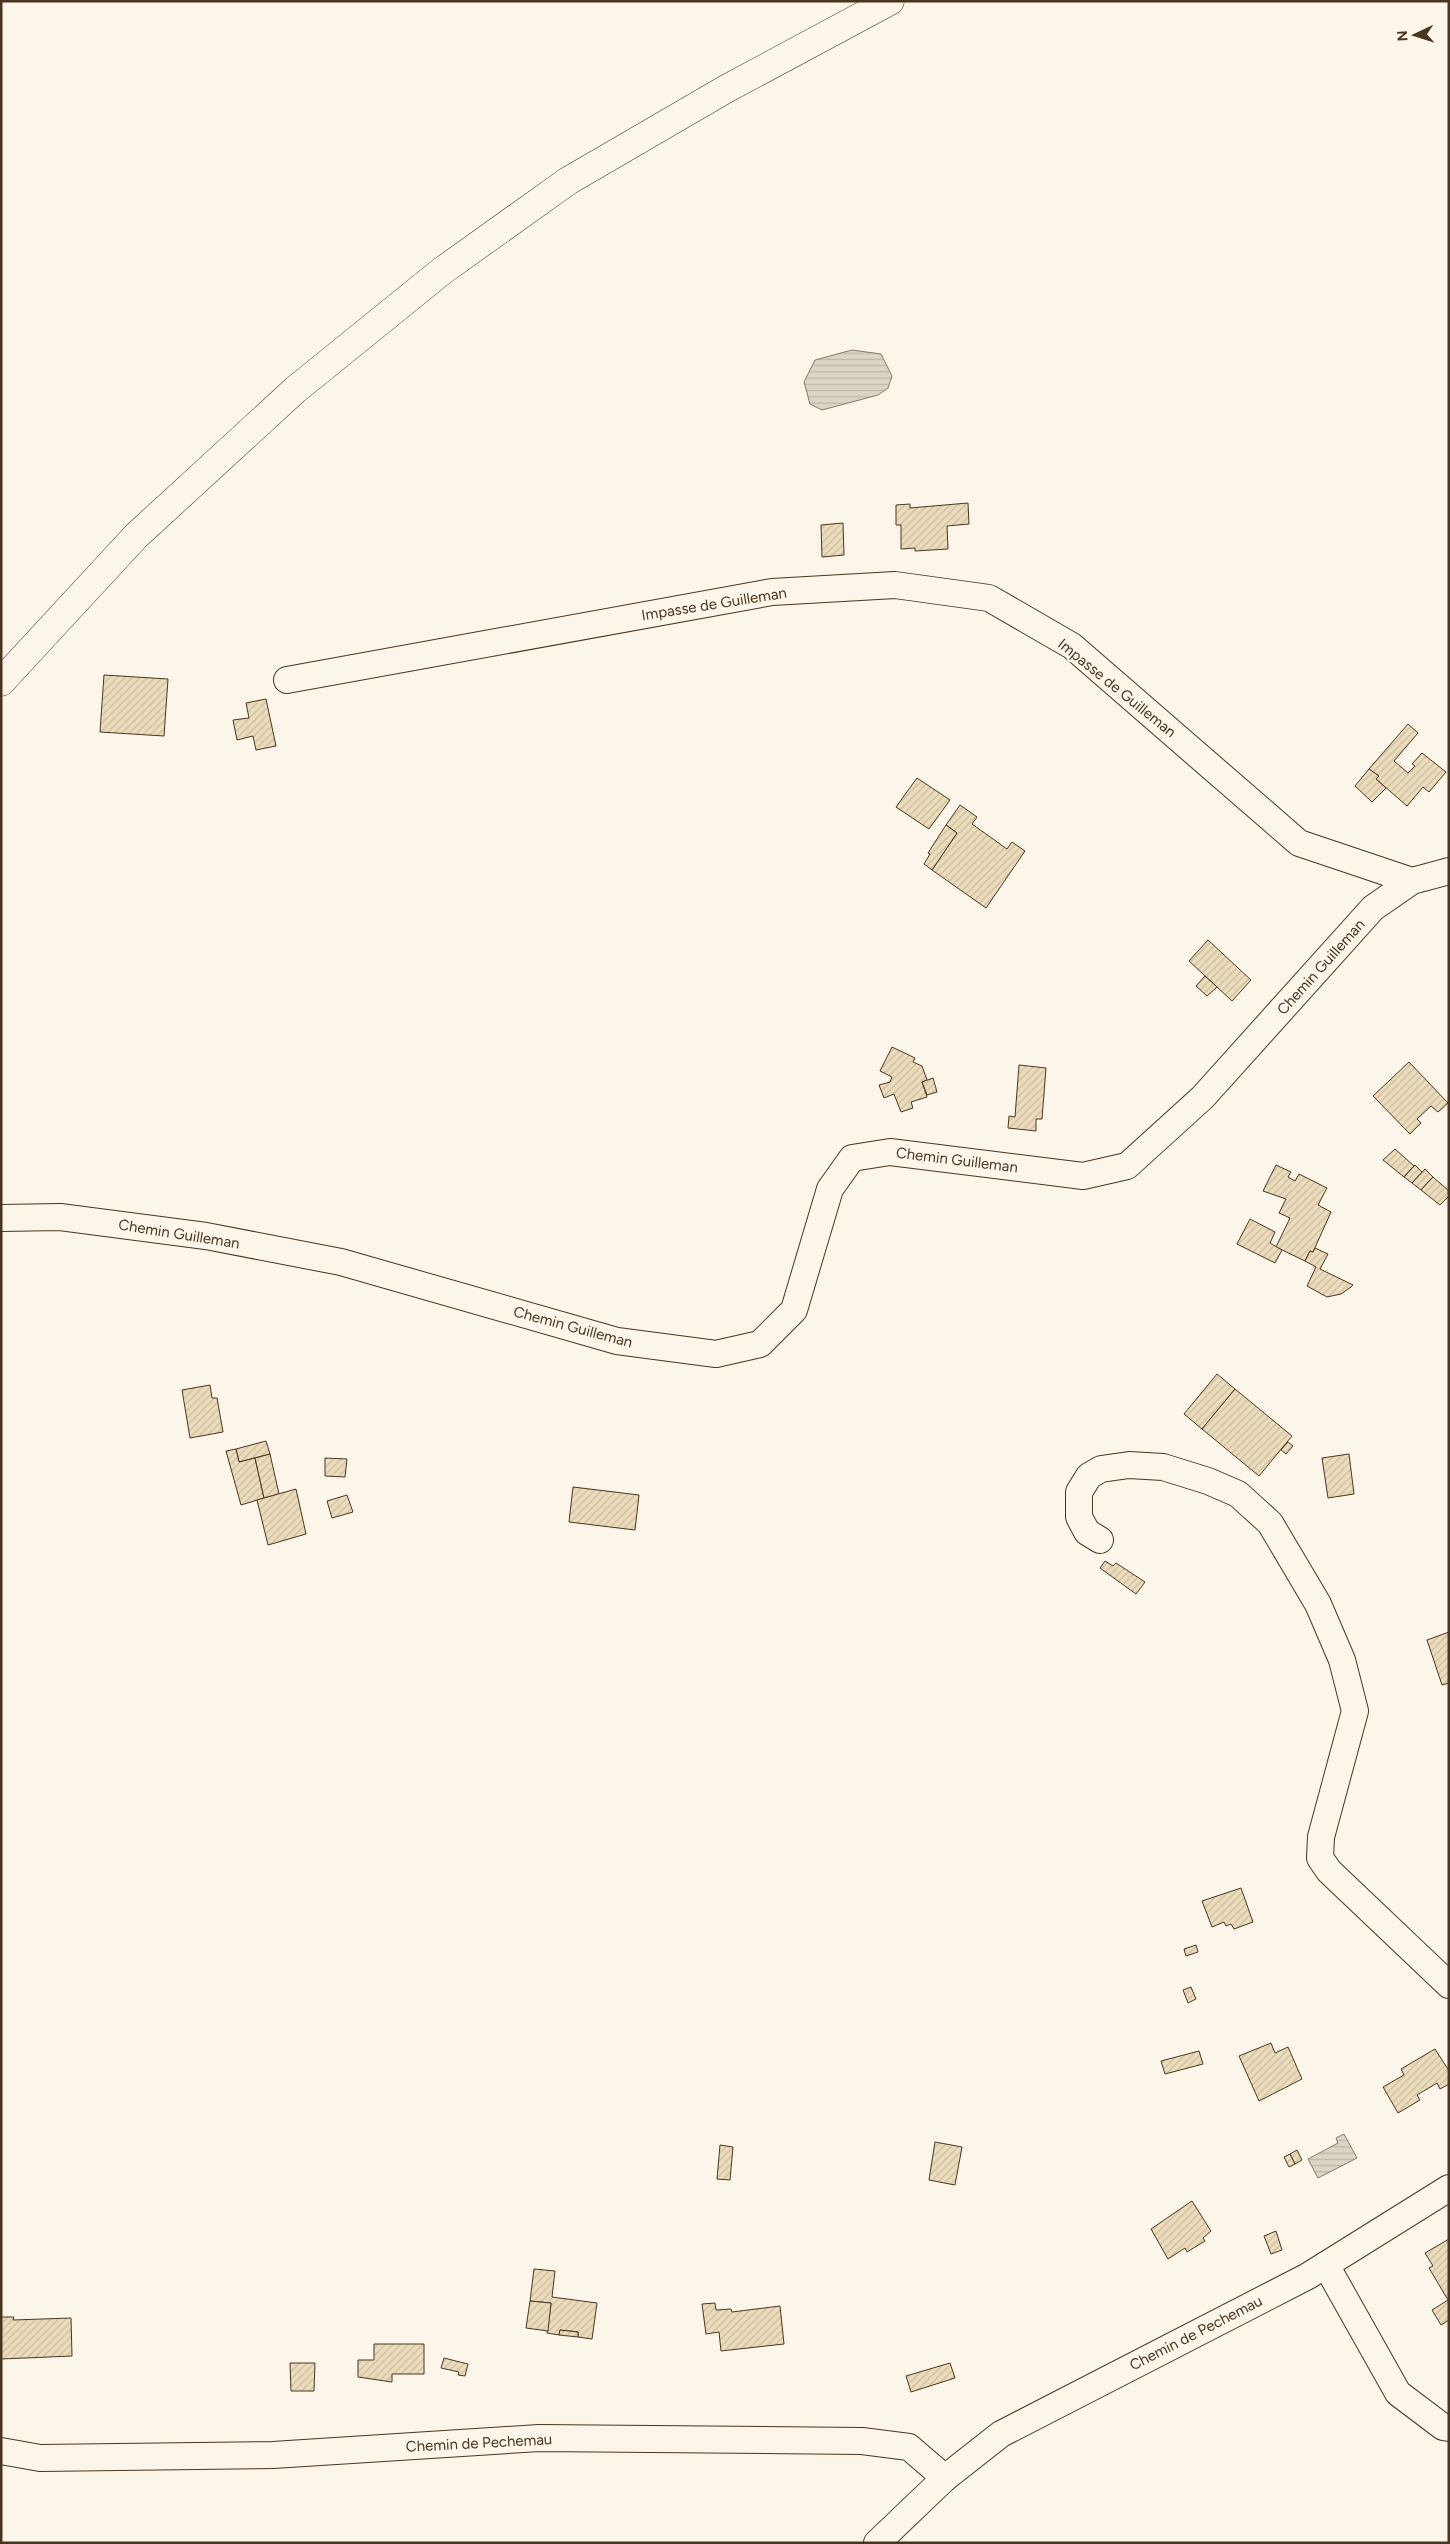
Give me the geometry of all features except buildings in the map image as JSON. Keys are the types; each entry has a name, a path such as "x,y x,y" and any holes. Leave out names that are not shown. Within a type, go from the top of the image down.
{"main road":[{"path":"1,682 136,536 295,390 442,271 568,181 726,89 890,1"}],"street":[{"name":"Impasse de Guilleman","path":"287,680 772,592 895,585 990,598 1072,646 1299,842 1412,881"},
{"name":"Chemin Guilleman","path":"1,1218 60,1217 206,1236 341,1262 618,1341 716,1354 760,1344 794,1310 830,1189 852,1158 890,1152 1083,1176 1127,1166 1203,1098 1373,908 1412,881 1449,871"},
{"path":"1100,1540 1087,1532 1079,1517 1079,1492 1089,1476 1101,1469 1129,1465 1163,1467 1208,1480 1238,1494 1270,1523 1318,1604 1342,1660 1355,1711 1321,1837 1320,1858 1329,1871 1449,1984"},
{"name":"Chemin de Pechemau","path":"877,2543 945,2478 1001,2434 1326,2265 1449,2188"},
{"path":"1326,2265 1398,2393 1444,2427 1449,2428"},
{"name":"Chemin de Pechemau","path":"1,2451 40,2458 254,2456 539,2438 862,2441 909,2447 945,2478"}],"shaded area":[{"path":"852,350 881,354 892,376 888,388 878,395 822,410 810,404 804,382 815,360"},
{"path":"1344,2134 1357,2158 1318,2178 1308,2159 1338,2143 1336,2138"}]}
